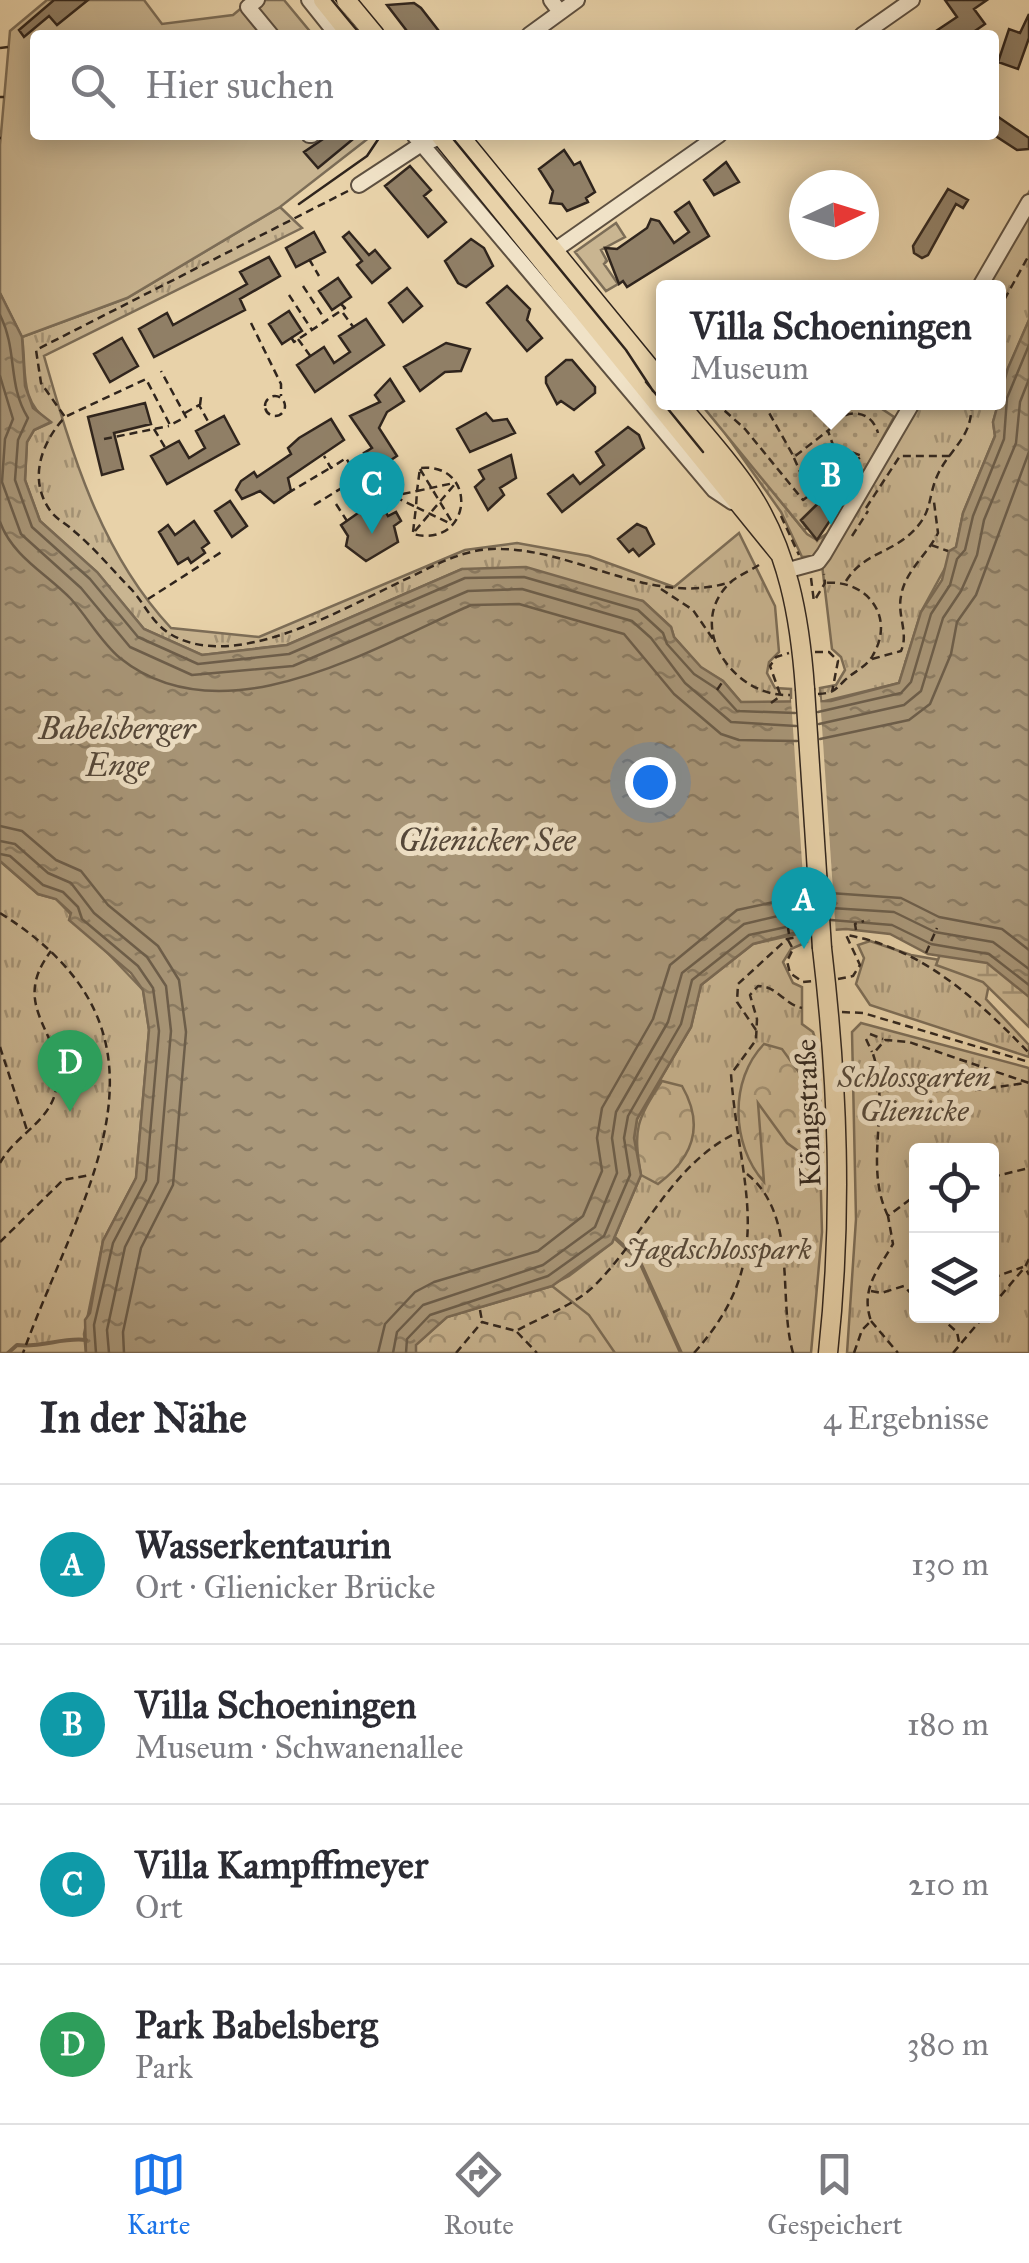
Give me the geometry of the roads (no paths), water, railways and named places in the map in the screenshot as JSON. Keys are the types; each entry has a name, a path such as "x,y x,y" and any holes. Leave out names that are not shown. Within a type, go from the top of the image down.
{"main road":[{"path":"323,0 348,30"},
{"path":"346,0 371,30"},
{"path":"444,140 547,256 550,283 656,409"},
{"path":"444,140 656,374"},
{"path":"656,410 737,506 796,562"},
{"name":"Königstraße","path":"684,410 747,488 768,528 796,562 809,651 806,693 840,1165 828,1353"}],"street":[{"path":"257,0 248,7 267,30"},
{"path":"309,0 333,30"},
{"path":"533,30 555,6 577,0"},
{"path":"869,30 912,0"},
{"path":"359,185 414,140"},
{"path":"444,140 550,283"},
{"path":"547,256 713,140"},
{"path":"984,280 1029,202"},
{"path":"634,348 656,395"},
{"path":"669,410 768,528"},
{"path":"796,562 848,499 908,410"}],"water":[{"name":"Glienicker See","path":"0,293 22,337 25,386 33,408 51,422 34,430 27,442 25,480 40,521 97,572 144,629 202,655 287,645 462,569 526,567 643,601 671,627 674,637 701,667 723,681 741,702 831,701 899,683 921,612 942,580 949,551 956,547 963,513 995,436 996,410 1006,410 1006,375 1029,320 1029,997 987,963 928,954 890,934 846,929 793,933 753,944 701,985 691,1027 637,1119 634,1138 641,1175 612,1243 552,1286 447,1317 416,1345 416,1353 86,1353 85,1320 90,1313 103,1241 136,1178 149,1030 143,990 131,973 69,920 71,913 56,899 38,894 0,861"}],"waterway":[{"path":"615,1238 639,1260 681,1353"},
{"path":"8,1353 17,1345 86,1340"}],"tram line":[{"path":"332,0 357,30"},
{"path":"299,204 367,156 378,140"},
{"path":"454,140 626,350 653,391"},
{"path":"646,382 656,394"},
{"path":"669,410 703,452"}],"place":[{"name":"Villa Schoeningen","path":"831,525"},
{"name":"Villa Kampffmeyer","path":"372,534"},
{"name":"Wasserkentaurin","path":"804,949"},
{"name":"Park Babelsberg","path":"70,1112"}],"water label":[{"name":"Babelsberger Enge","path":"117,746"}],"park label":[{"name":"Schlossgarten Glienicke","path":"914,1094"},
{"name":"Jagdschlosspark","path":"719,1249"}]}
